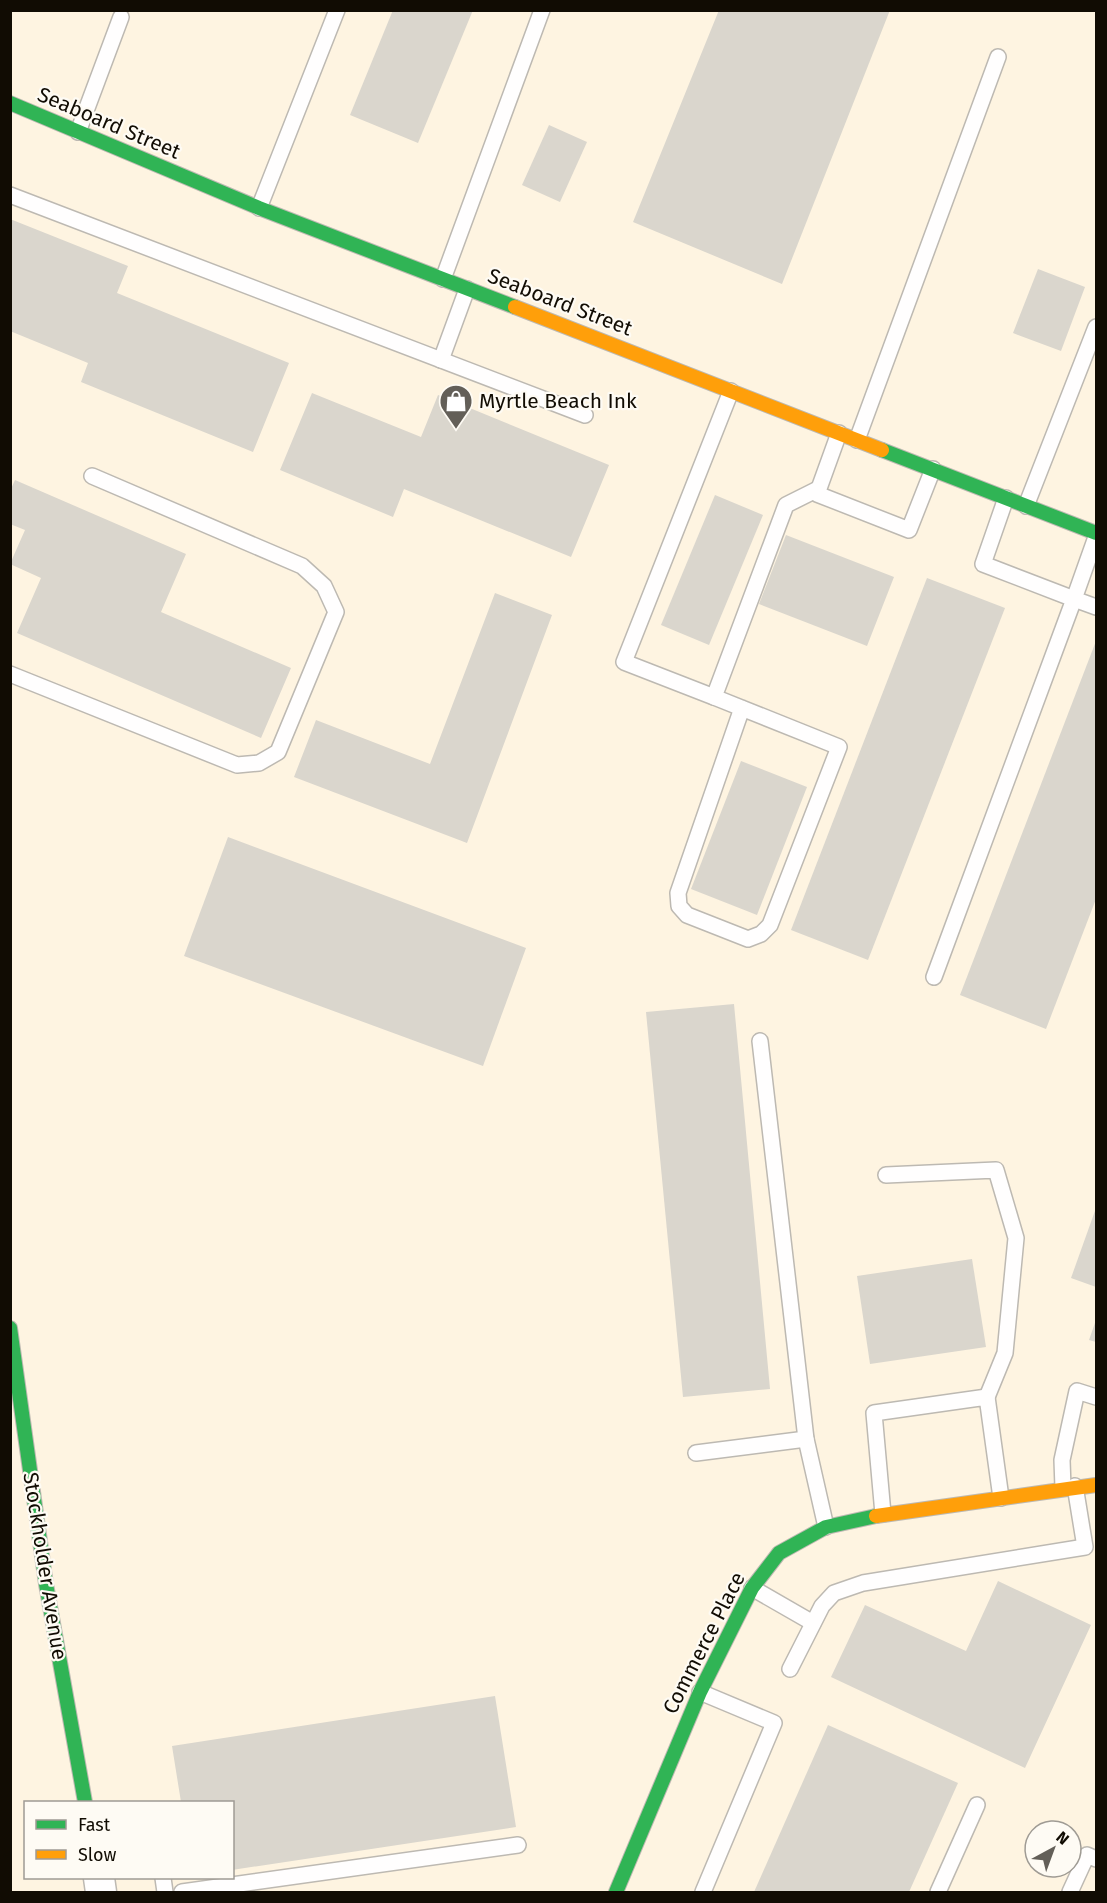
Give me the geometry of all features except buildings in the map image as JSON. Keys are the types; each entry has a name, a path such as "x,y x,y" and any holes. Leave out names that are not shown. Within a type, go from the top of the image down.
{"street":[{"name":"Seaboard Street","path":"10,103 259,208 933,469 1096,535"},
{"name":"Stockholder Avenue","path":"10,1328 46,1584 85,1801"},
{"name":"Commerce Place","path":"616,1893 700,1692 752,1588 779,1553 826,1527 883,1514 1096,1485"}],"lane":[{"path":"259,208 337,10"},
{"path":"443,279 542,10"},
{"path":"78,132 121,16"},
{"path":"857,440 998,57"},
{"path":"10,195 585,415"},
{"path":"441,360 468,289"},
{"path":"1026,506 1096,327"},
{"path":"731,391 624,662 742,708 839,747 770,925 761,934 748,939 687,915 680,906 678,892 742,708"},
{"path":"839,433 817,494 909,530 933,469"},
{"path":"10,674 237,765 259,763 278,752 332,623 336,612 324,586 302,566 92,476"},
{"path":"714,697 786,505 818,489"},
{"path":"1006,498 983,564 1096,607"},
{"path":"934,977 1096,535"},
{"path":"759,1041 806,1439 826,1527"},
{"path":"886,1175 996,1170 1016,1239 1005,1353 987,1397 1001,1498"},
{"path":"790,1669 822,1606 834,1593 863,1583 1085,1546 1062,1461 1077,1391 1096,1396"},
{"path":"883,1514 874,1413 987,1397"},
{"path":"696,1453 806,1439"},
{"path":"752,1588 813,1623"},
{"path":"700,1692 774,1723 703,1893"},
{"path":"938,1893 977,1805"},
{"path":"182,1893 518,1845"},
{"path":"1070,1893 1087,1855 1096,1859"}],"shaded area":[{"path":"11,11 1096,11 1096,1892 11,1892"}],"traffic: fast":[{"path":"10,103 259,208 515,307"},
{"path":"882,450 1096,533"},
{"path":"10,1328 46,1584 85,1801"},
{"path":"616,1892 700,1692 752,1588 779,1553 826,1527 876,1516"}],"traffic: slow":[{"path":"515,307 882,450"},
{"path":"876,1516 1096,1485"}],"place":[{"name":"Myrtle Beach Ink","path":"456,430"}]}
